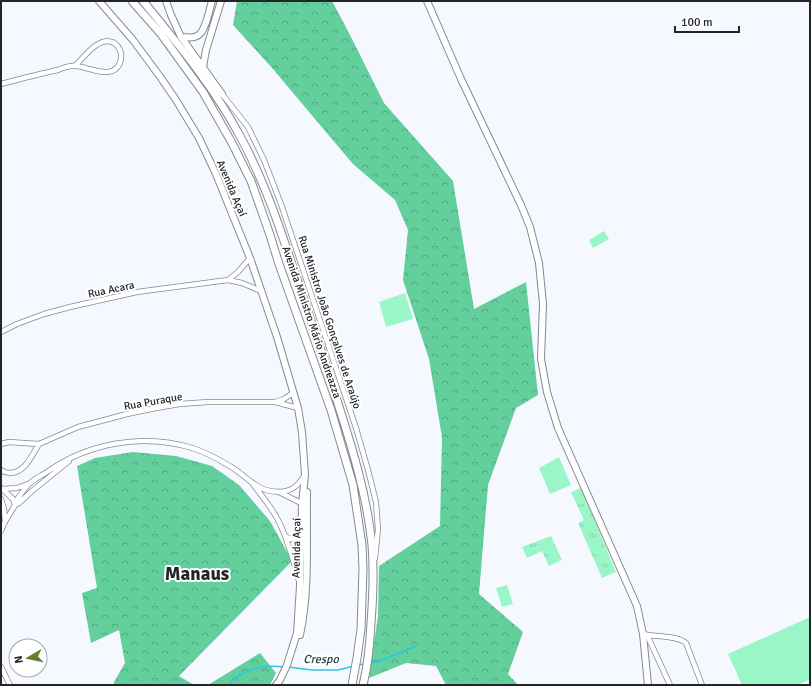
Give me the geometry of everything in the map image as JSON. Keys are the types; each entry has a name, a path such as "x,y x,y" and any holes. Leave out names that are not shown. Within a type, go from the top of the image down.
{"main road":[{"name":"Avenida Ministro Mário Andreazza","path":"132,1 161,34 203,92 232,143 251,181 331,410 353,485 362,545 363,584 361,628 352,685"},
{"name":"Avenida Ministro Mário Andreazza","path":"143,1 220,96 254,162 271,202 340,409 361,481 372,544 372,612 370,643 363,685"},
{"path":"203,92 212,98 220,96"},
{"path":"279,264 290,259"}],"street":[{"name":"Avenida Açaí","path":"98,1 133,40 176,100 199,138 219,180 262,291 306,432 307,474 305,504"},
{"name":"Avenida Ministro Mário Andreazza","path":"166,1 171,16 182,37 203,67 220,96"},
{"path":"182,37 192,38 200,34 204,28 212,1"},
{"path":"203,67 206,50 221,1"},
{"path":"427,1 530,227 539,263 541,284 543,311 541,359 547,392 558,428 637,606 645,634 670,685"},
{"path":"204,28 212,32"},
{"path":"1,84 75,66 106,72 113,71 120,63 121,52 115,43 109,41 100,42 75,66"},
{"name":"Rua Ministro João Gonçalves de Araújo","path":"220,96 248,127 264,160 281,204 356,428 376,502 378,529 373,570"},
{"path":"228,280 238,272 250,258"},
{"name":"Rua Acara","path":"1,332 30,319 70,307 137,292 228,280 242,283 262,291"},
{"name":"Rua Puraque","path":"275,402 284,399 293,393"},
{"name":"Rua Puraque","path":"1,444 9,442 39,444 78,427 128,414 180,404 208,402 275,402 298,408"},
{"name":"Avenida Açaí","path":"281,685 291,668 301,634 305,598 305,475 302,432 298,408"},
{"path":"1,531 17,499 30,484 56,466 73,457 96,448 119,442 167,442 192,448 213,456 234,468 253,484 277,518 286,537 300,586"},
{"path":"1,470 3,472 11,473 17,472 23,468 39,444"},
{"path":"15,505 73,457"},
{"path":"278,492 288,491 293,488 305,475"},
{"path":"1,488 17,488 30,484"},
{"path":"253,484 266,490 278,492 305,504"},
{"path":"1,488 13,499 15,505"},
{"path":"1,499 4,509 5,522"},
{"path":"286,537 304,540"},
{"name":"Avenida Açaí","path":"276,685 287,665 297,633 304,540"},
{"path":"645,634 678,639 686,643 702,685"},
{"path":"645,634 648,685"},
{"path":"1,667 10,685"}],"green space":[{"path":"237,1 332,1 384,103 453,181 474,309 526,282 538,395 516,408 488,485 479,594 523,632 508,674 518,685 446,685 436,666 406,663 369,678 378,616 379,566 440,526 442,437 429,359 403,280 408,230 395,200 353,164 273,69 233,25"},
{"path":"604,231 609,239 593,248 589,240"},
{"path":"405,293 413,319 386,327 379,302"},
{"path":"133,452 176,456 212,466 239,485 270,521 292,561 179,676 194,685 114,685 114,682 125,663 119,630 91,643 82,593 97,588 77,466 95,458"},
{"path":"559,457 571,485 550,494 539,468"},
{"path":"581,488 616,572 602,578 578,523 584,520 571,492"},
{"path":"551,536 562,560 549,566 542,551 527,558 522,547"},
{"path":"507,585 513,604 502,607 496,588"},
{"path":"810,617 810,679 798,685 742,685 728,654"},
{"path":"260,653 276,673 270,685 208,685"}],"waterway":[{"name":"Crespo","path":"369,663 382,660 416,646"},
{"name":"Crespo","path":"357,665 365,664"},
{"name":"Crespo","path":"228,685 238,676 256,668 273,666 284,667"},
{"name":"Crespo","path":"288,667 312,670 338,670 354,666"}],"district":[{"name":"Manaus","path":"197,573"}]}
